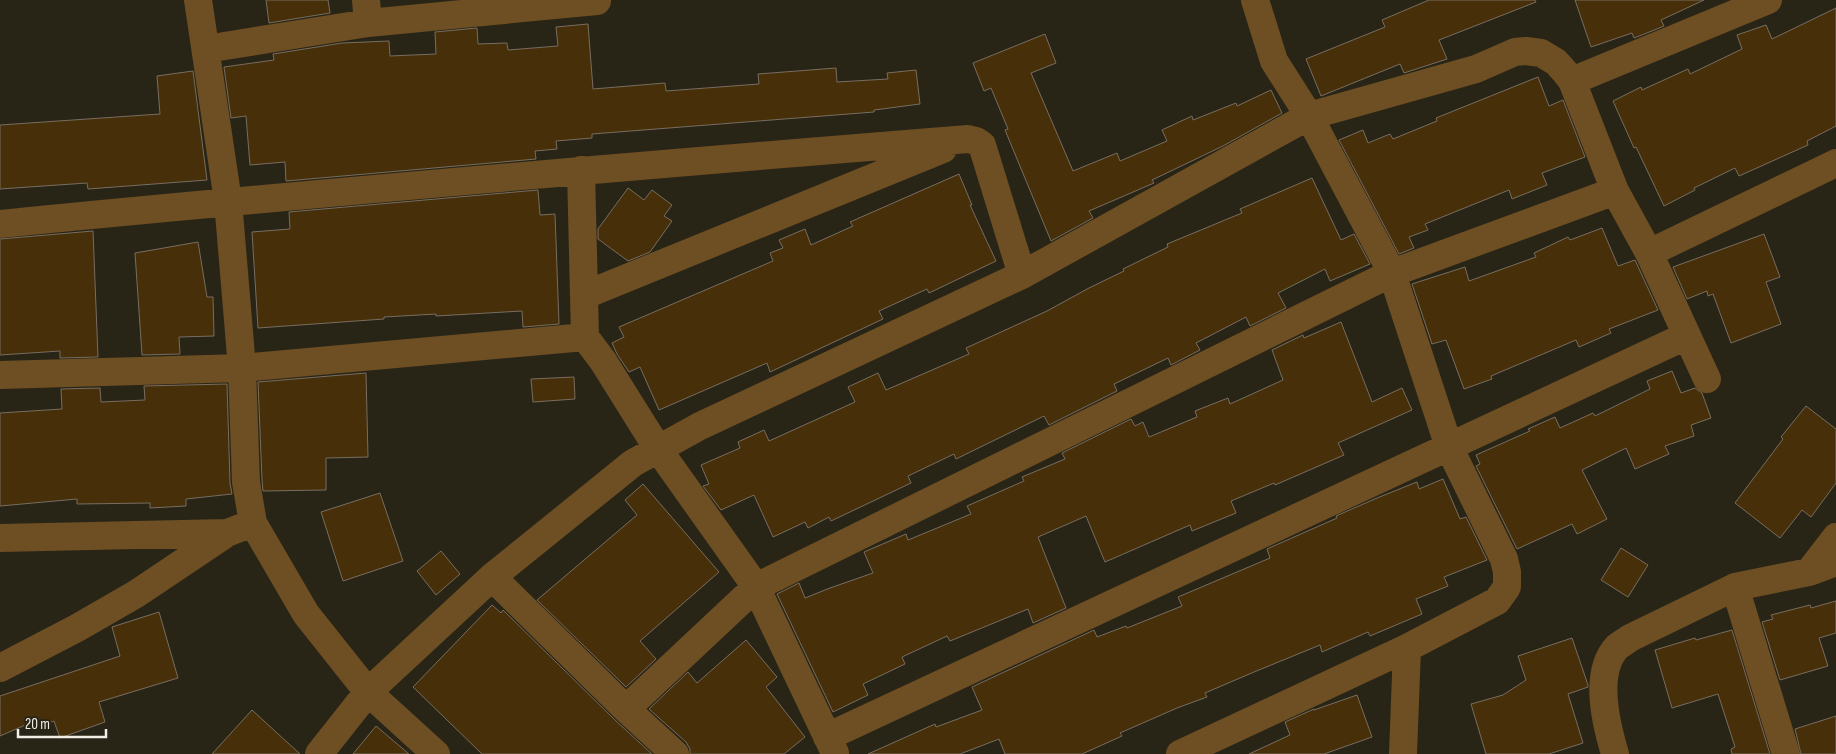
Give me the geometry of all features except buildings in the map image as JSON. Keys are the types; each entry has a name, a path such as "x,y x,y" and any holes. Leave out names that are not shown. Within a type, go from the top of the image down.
{"street":[{"path":"198,0 228,201 242,368 246,482 253,523 306,614 368,692 436,754"},
{"path":"1180,754 1407,648 1497,601 1508,587 1504,559 1449,447 1392,273 1309,116 1274,60 1255,0"},
{"path":"1572,81 1768,0"},
{"path":"206,49 367,12 597,1"},
{"path":"319,754 368,692 492,576 608,482 658,449 700,426 1022,275 1309,116 1476,69 1515,52 1541,53 1556,62 1572,81 1615,191 1649,253 1707,379"},
{"path":"0,224 228,201 581,170 968,139 982,145 1022,275"},
{"path":"585,295 968,139"},
{"path":"1649,253 1836,163"},
{"path":"581,170 585,337 603,361 658,449 756,587 828,748 1449,447 1686,336"},
{"path":"626,709 756,587 1392,273 1615,191"},
{"path":"0,376 242,368 585,337"},
{"path":"0,668 77,628 136,594 227,533 253,523"},
{"path":"0,538 227,533"},
{"path":"1809,572 1836,537"},
{"path":"1609,752 1604,670 1617,647 1630,638 1735,586 1809,572 1836,562"},
{"path":"492,576 626,709 675,754"},
{"path":"1735,586 1786,754"},
{"path":"1403,754 1407,648"}]}
